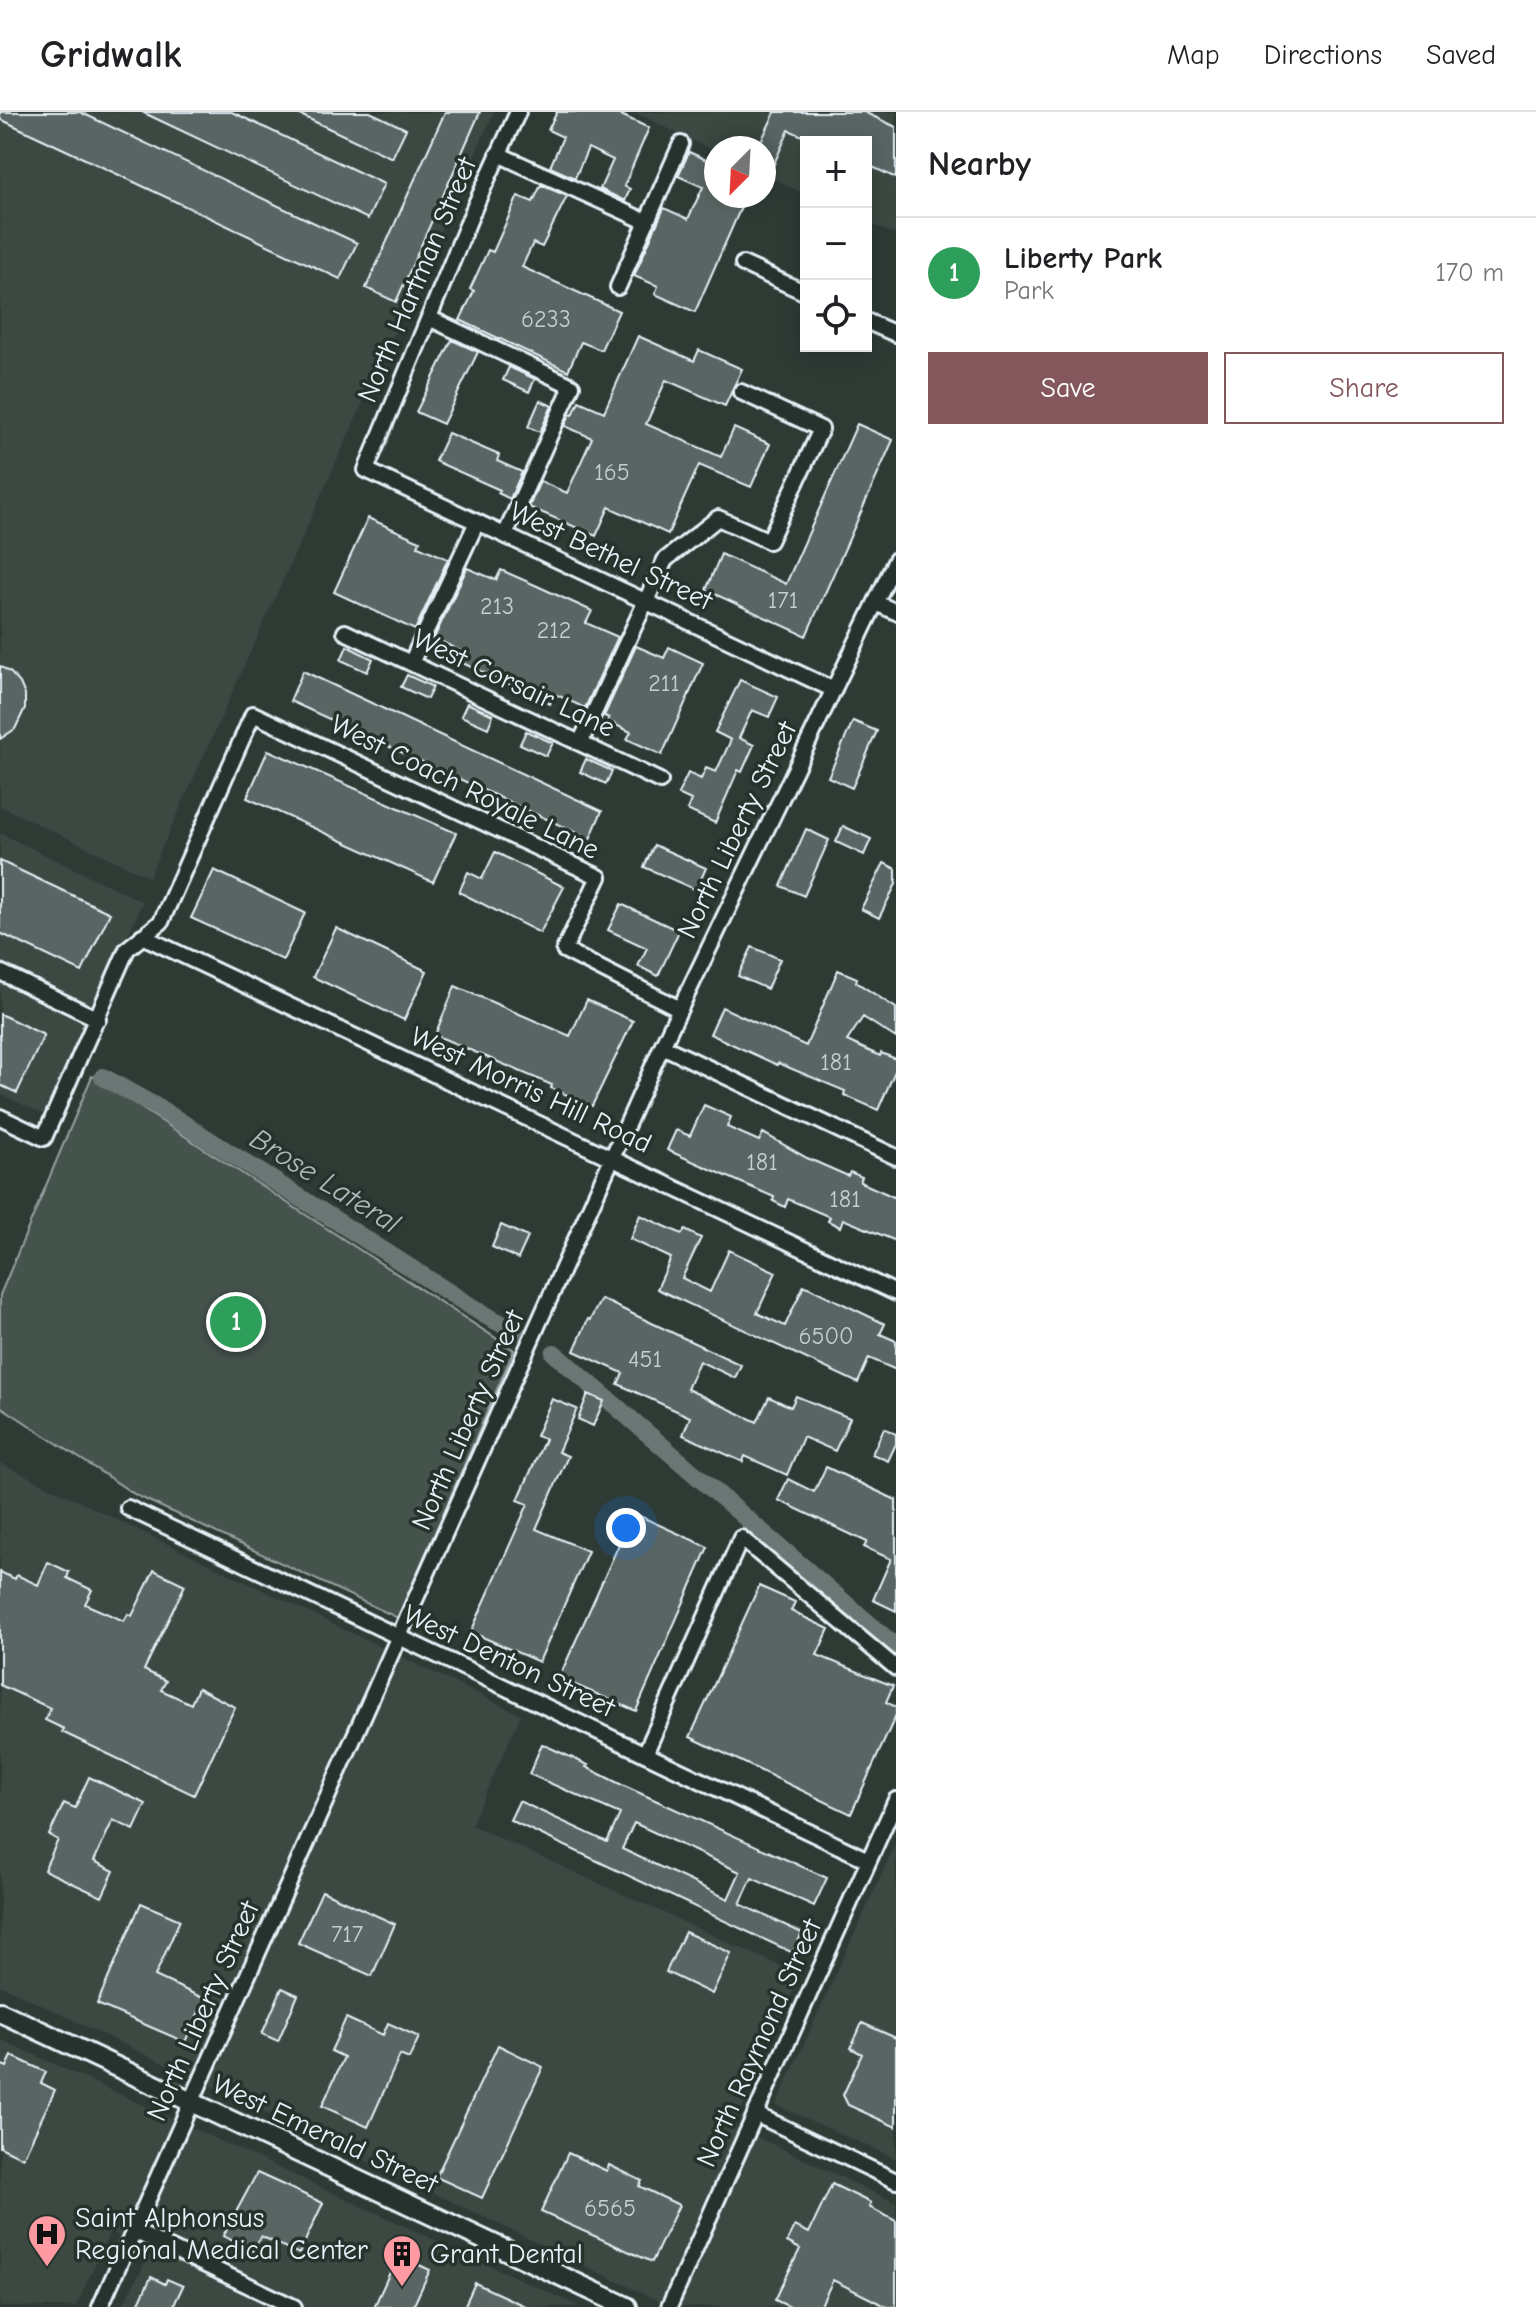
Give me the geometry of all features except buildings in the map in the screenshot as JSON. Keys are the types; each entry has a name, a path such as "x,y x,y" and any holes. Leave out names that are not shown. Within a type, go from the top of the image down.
{"main road":[{"name":"West Emerald Street","path":"0,2012 627,2307"}],"street":[{"name":"North Hartman Street","path":"366,470 518,112"},
{"path":"618,287 681,144"},
{"path":"498,154 647,222"},
{"path":"743,264 800,290"},
{"path":"429,318 572,386 505,535"},
{"path":"872,324 896,334"},
{"path":"580,743 665,560 718,518 769,541 821,429 741,392"},
{"name":"West Bethel Street","path":"366,470 834,690"},
{"path":"411,663 477,522"},
{"name":"North Liberty Street","path":"100,2307 662,1046 896,560"},
{"path":"876,603 896,612"},
{"name":"West Corsair Lane","path":"345,632 660,781"},
{"name":"West Coach Royale Lane","path":"142,936 161,922 253,714 599,877 564,950 680,1009"},
{"path":"0,1117 44,1138 127,949 142,936"},
{"name":"West Morris Hill Road","path":"142,936 896,1293"},
{"path":"0,972 98,1019"},
{"path":"662,1046 896,1157"},
{"name":"West Denton Street","path":"128,1508 868,1860"},
{"path":"645,1754 741,1538 896,1668"},
{"name":"North Raymond Street","path":"669,2307 896,1800"},
{"path":"755,2114 896,2181"},
{"path":"134,2231 294,2307"}],"shaded area":[{"path":"0,112 494,112 149,877 0,806"},
{"path":"634,112 896,112 896,235 872,225 872,136 800,136 800,191 776,180 776,136 704,136 704,146"},
{"path":"0,833 143,902 45,1115 0,1094"},
{"path":"92,1076 514,1350 398,1618 136,1495 0,1406 0,1295"},
{"path":"0,1463 521,1715 471,1825 800,1975 734,2126 896,2203 896,2307 671,2307 0,1985"},
{"path":"896,1843 896,2159 776,2105"},
{"path":"0,2039 580,2307 122,2307 146,2261 111,2229 76,2307 0,2307"}],"waterway":[{"name":"Brose Lateral","path":"103,1077 162,1110 483,1314 517,1332"},
{"name":"Brose Lateral","path":"554,1353 896,1647"}],"place":[{"name":"Liberty Park","path":"236,1322"},
{"name":"Saint Alphonsus Regional Medical Center","path":"47,2268"},
{"name":"Grant Dental","path":"402,2288"}]}
